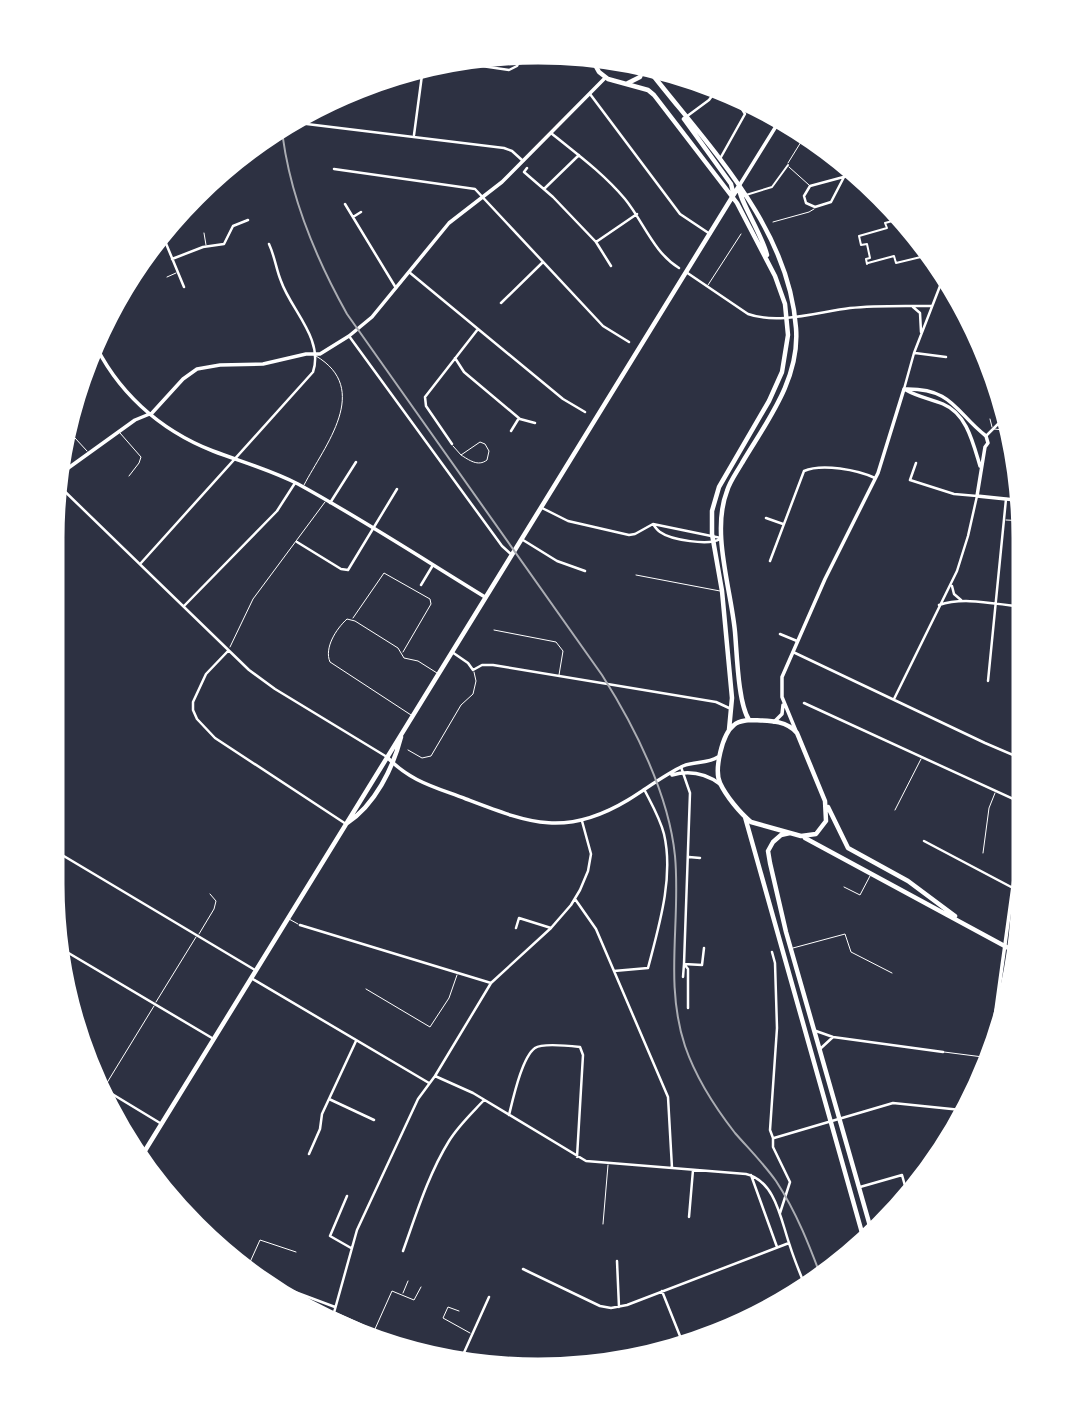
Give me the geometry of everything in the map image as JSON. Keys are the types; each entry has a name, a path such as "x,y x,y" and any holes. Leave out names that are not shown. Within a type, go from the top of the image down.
{"main road":[{"path":"594,63 605,78 648,90 654,95 733,196 782,292 787,317 788,343 782,372 769,401 719,487 712,511 713,543 722,591 731,710 729,730 720,756 718,773 722,786 745,817 756,825 801,836 1011,950"},
{"path":"624,84 638,79 643,72"},
{"path":"652,74 746,195 769,235 786,280 795,317 796,346 791,373 778,403 727,490 722,510 721,538 743,708 749,720"},
{"path":"675,103 693,133 731,184 733,196"},
{"path":"143,1154 739,186"},
{"path":"739,186 739,194 762,237 769,263"},
{"path":"729,730 738,722 749,720 790,726 797,733 848,848 908,881 961,922"},
{"path":"346,824 365,807 393,764 402,733"},
{"path":"801,836 816,834 823,827 827,818 825,801"},
{"path":"745,817 863,1235"},
{"path":"790,833 775,839 768,854 790,948 871,1227"}],"street":[{"path":"474,64 510,69 520,61"},
{"path":"413,136 422,74"},
{"path":"65,470 119,431 154,411 183,379 197,369 315,355 351,335 364,325 449,223 502,182 605,78"},
{"path":"589,93 680,214 709,234"},
{"path":"686,117 714,93"},
{"path":"719,160 743,121 744,111 726,98"},
{"path":"302,122 505,148 523,161"},
{"path":"739,186 777,124"},
{"path":"551,133 614,186 637,214 666,259 679,268"},
{"path":"544,189 579,155"},
{"path":"746,195 772,187 788,165"},
{"path":"527,168 524,172 596,242 611,266"},
{"path":"334,169 471,187 603,326 629,342"},
{"path":"844,177 831,202 815,207 809,205 804,198 810,186 850,175"},
{"path":"345,204 396,288"},
{"path":"353,217 360,212"},
{"path":"596,242 637,214"},
{"path":"172,259 223,244 233,226 248,220"},
{"path":"895,220 886,223 887,228 859,236 861,245 867,244 870,258 866,259 867,264 894,256 897,263 925,256"},
{"path":"164,240 184,287"},
{"path":"140,564 310,377 315,366 315,355 307,331 281,282 276,258 269,244"},
{"path":"501,303 543,262"},
{"path":"409,272 561,397 585,412"},
{"path":"686,272 748,314 795,317 853,308 932,306"},
{"path":"797,733 784,703 781,682 797,640 843,540 875,478 914,352 942,282"},
{"path":"913,307 920,313 922,334"},
{"path":"452,444 424,401 428,391 478,328"},
{"path":"351,335 494,535 512,555"},
{"path":"99,349 115,378 149,414 180,436 303,487 485,597"},
{"path":"914,352 946,357"},
{"path":"455,358 464,372 519,418 535,423"},
{"path":"894,699 951,583 965,548 988,443 985,435 951,401 919,388 904,389"},
{"path":"904,389 917,397 942,403 953,410 962,420 973,442 981,470"},
{"path":"511,430 519,418"},
{"path":"973,442 976,434 985,435 1002,421"},
{"path":"973,442 979,448 985,447"},
{"path":"328,502 356,462"},
{"path":"916,463 910,480 954,495 1014,500"},
{"path":"770,561 802,474 807,469 856,471 875,478"},
{"path":"184,606 277,511 295,483"},
{"path":"63,489 264,681 387,757 404,774 418,781 503,814 534,822 563,823 582,821 608,811 682,769 720,756"},
{"path":"298,542 346,571 397,489"},
{"path":"988,681 1006,499"},
{"path":"541,508 568,521 629,535 653,524 694,534 712,534 721,538"},
{"path":"766,518 783,524"},
{"path":"653,524 661,534 701,543 713,543 721,538"},
{"path":"520,541 556,561 586,571"},
{"path":"421,585 433,565"},
{"path":"951,583 954,594 964,602"},
{"path":"939,605 964,602 1016,606"},
{"path":"780,634 797,640"},
{"path":"229,650 206,674 193,702 197,719 215,738 346,824"},
{"path":"452,652 473,670 482,665 493,665 721,703 731,710"},
{"path":"792,652 1016,756"},
{"path":"773,722 782,714 784,703"},
{"path":"804,704 1016,800"},
{"path":"682,769 703,775 722,786"},
{"path":"682,769 690,793 683,977"},
{"path":"614,971 648,969 664,893 664,834 646,788"},
{"path":"332,1316 358,1227 408,1118 491,983 551,928 575,899 586,877 591,854 582,821"},
{"path":"924,841 1013,888"},
{"path":"60,857 62,854 256,970"},
{"path":"688,857 700,858"},
{"path":"994,1027 1016,865"},
{"path":"575,899 596,929 668,1097 673,1168"},
{"path":"516,928 519,918 551,928"},
{"path":"300,925 491,983"},
{"path":"684,964 702,965 704,948"},
{"path":"65,951 214,1039"},
{"path":"772,952 775,963 777,1028 769,1130 773,1138 772,1147 790,1178 780,1213"},
{"path":"684,964 688,969 688,1008"},
{"path":"251,978 429,1083"},
{"path":"814,1030 833,1037 943,1052"},
{"path":"820,1049 833,1037"},
{"path":"309,1154 320,1129 321,1117 356,1041"},
{"path":"509,1115 523,1068 534,1049 542,1045 580,1047 583,1055 577,1157"},
{"path":"435,1076 484,1100 586,1161 751,1175 765,1184 780,1213 804,1282"},
{"path":"107,1091 161,1124"},
{"path":"329,1099 374,1120"},
{"path":"403,1251 429,1181 446,1147 484,1100"},
{"path":"773,1138 897,1103 959,1110"},
{"path":"689,1217 693,1170"},
{"path":"751,1175 777,1247"},
{"path":"860,1187 902,1175 906,1189"},
{"path":"347,1196 330,1236 351,1248"},
{"path":"523,1269 600,1306 619,1307 789,1242"},
{"path":"617,1261 619,1307"},
{"path":"277,1285 335,1307"},
{"path":"662,1291 682,1340"},
{"path":"462,1356 489,1297"},
{"path":"333,1312 396,1340"}],"lane":[{"path":"803,139 788,165 810,186"},
{"path":"774,222 809,212 815,207"},
{"path":"204,233 206,247"},
{"path":"707,287 741,234"},
{"path":"167,277 178,272"},
{"path":"303,487 335,428 342,403 338,374 315,355"},
{"path":"990,419 992,429 1003,430"},
{"path":"119,431 141,457 129,476"},
{"path":"71,435 88,453"},
{"path":"452,444 461,455 474,462 487,460 489,451 485,444 480,442 461,455"},
{"path":"229,650 253,599 328,502"},
{"path":"1004,520 1015,521"},
{"path":"352,620 384,573 430,599 431,604 402,653"},
{"path":"636,575 722,591 729,590"},
{"path":"412,716 330,662 327,654 330,644 344,621 352,620 398,648 408,661 418,661 438,674"},
{"path":"494,630 555,642 563,651 559,676"},
{"path":"408,750 422,758 431,756 461,705 473,694 473,670"},
{"path":"895,810 922,757"},
{"path":"983,853 990,806 996,791"},
{"path":"844,887 860,895 871,874"},
{"path":"105,1086 215,906 216,901 210,894"},
{"path":"287,918 300,925"},
{"path":"790,948 845,934 851,952 892,973"},
{"path":"366,989 430,1027 449,998 458,973"},
{"path":"943,1052 983,1057"},
{"path":"603,1224 608,1163"},
{"path":"249,1265 262,1239 296,1252"},
{"path":"402,1295 408,1281"},
{"path":"375,1331 390,1293 393,1291 415,1300 421,1287"},
{"path":"459,1311 447,1307 443,1318 472,1334"}],"railway":[{"path":"282,134 289,172 304,221 347,314 602,675 649,762 666,809 675,856 675,999 685,1046 694,1069 713,1102 784,1193 819,1271"}]}
